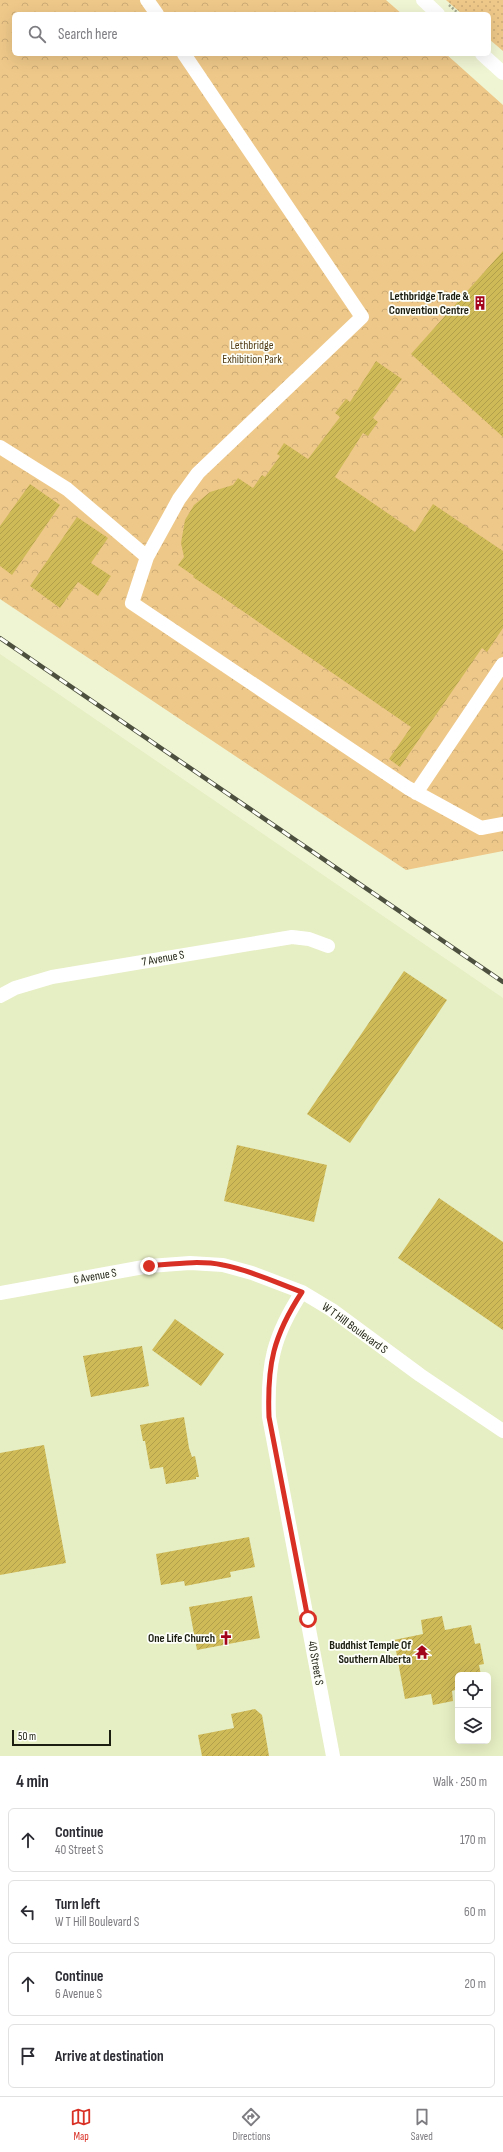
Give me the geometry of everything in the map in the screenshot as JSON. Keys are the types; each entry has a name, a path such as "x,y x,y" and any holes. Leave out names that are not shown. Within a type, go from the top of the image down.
{"street":[{"path":"147,0 156,12"},
{"path":"423,0 436,12"},
{"path":"185,56 362,316 198,474 180,499 147,557 132,603 416,793 481,828 503,824"},
{"path":"484,56 503,74"},
{"path":"0,447 67,489 147,557"},
{"path":"416,793 503,664"},
{"name":"7 Avenue S","path":"0,996 15,988 52,977 292,937 309,939 328,946"},
{"name":"W T Hill Boulevard S","path":"190,1262 223,1265 252,1273 302,1292 332,1310 420,1376 503,1431"},
{"name":"6 Avenue S","path":"0,1293 128,1270 190,1262"},
{"name":"40 Street S","path":"302,1292 286,1317 276,1340 268,1389 269,1417 333,1756"}],"path":[{"path":"444,0 457,12"}],"shaded area":[{"path":"0,654 503,998 503,1756 0,1756"}],"green space":[{"name":"Lethbridge Exhibition Park","path":"0,0 386,0 400,12 12,12 12,56 448,56 503,105 503,851 406,870 0,599"},
{"path":"446,0 503,0 503,51 491,41 491,12 460,12"}],"building":[{"name":"Lethbridge Trade & Convention Centre","path":"503,251 503,437 411,354"},
{"path":"376,361 402,379 373,418 378,422 368,436 363,433 335,477 415,532 433,504 503,551 503,628 487,652 482,648 400,767 389,759 411,727 193,577 194,576 178,565 184,557 181,543 185,520 194,505 210,492 233,485 238,478 253,488 262,475 265,477 280,456 277,454 284,443 308,459 340,417 335,413 346,399 350,402"},
{"path":"30,484 60,505 12,575 0,566 0,526"},
{"path":"77,517 108,538 91,563 111,576 98,596 78,582 60,608 30,586"},
{"path":"404,971 447,1000 350,1143 307,1114"},
{"path":"237,1145 327,1165 314,1222 224,1201"},
{"path":"439,1198 503,1242 503,1330 398,1258"},
{"path":"175,1319 224,1354 201,1386 152,1350"},
{"path":"142,1346 149,1386 91,1397 83,1356"},
{"path":"184,1417 189,1448 192,1457 195,1456 199,1477 196,1477 196,1479 166,1484 163,1467 150,1469 145,1441 143,1441 140,1425"},
{"path":"44,1445 66,1563 0,1575 0,1453"},
{"path":"249,1537 255,1567 230,1572 231,1577 185,1586 184,1581 161,1585 156,1554"},
{"path":"252,1596 260,1638 197,1650 189,1607"},
{"path":"442,1616 445,1630 471,1625 475,1644 480,1643 484,1664 479,1665 480,1672 455,1672 455,1690 452,1691 453,1701 433,1705 431,1694 405,1699 394,1640 423,1634 421,1620"},
{"path":"255,1709 262,1715 269,1756 202,1756 198,1735 234,1728 231,1714"}],"railway":[{"path":"0,638 503,982"}],"place":[{"name":"Lethbridge Trade & Convention Centre","path":"480,303"},
{"name":"One Life Church","path":"226,1638"},
{"name":"Buddhist Temple Of Southern Alberta","path":"422,1652"}],"route":[{"path":"149,1266 190,1262 223,1265 252,1273 302,1292 286,1317 276,1340 271,1362 268,1389 269,1417 308,1619"}]}
